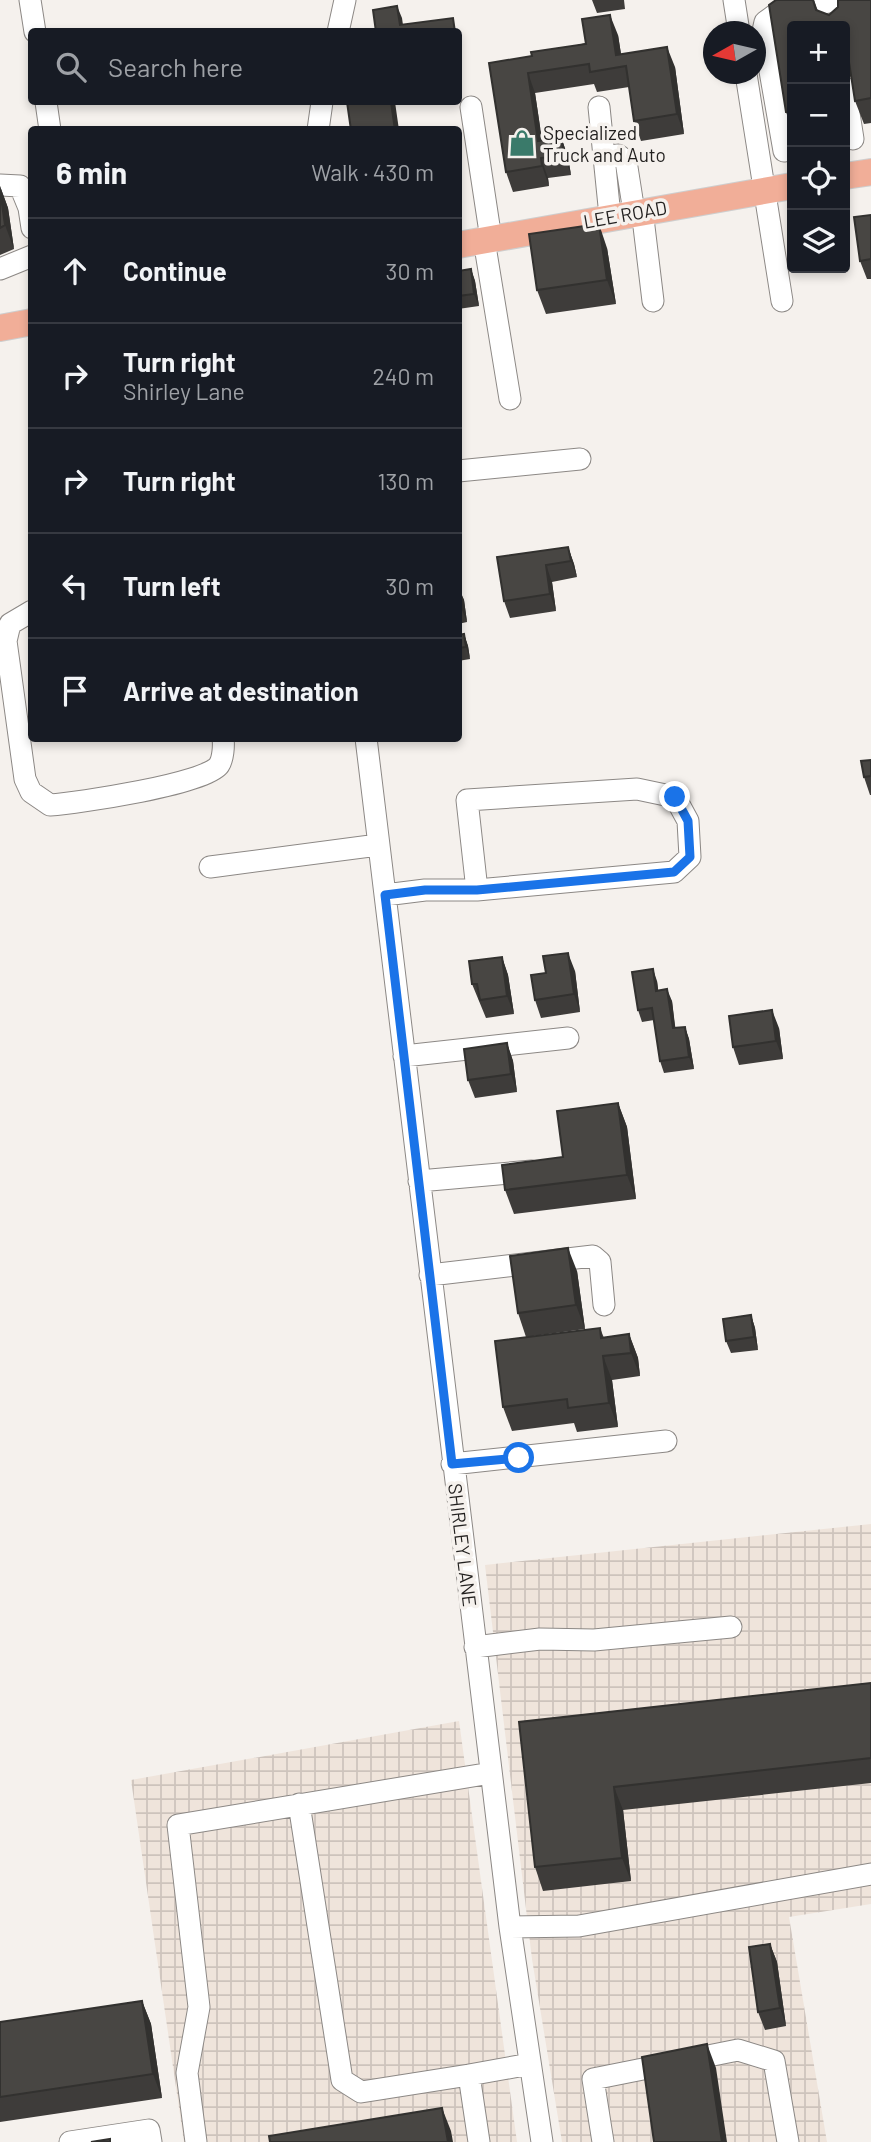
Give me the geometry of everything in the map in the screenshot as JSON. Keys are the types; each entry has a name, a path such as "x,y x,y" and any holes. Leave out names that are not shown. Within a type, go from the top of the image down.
{"main road":[{"path":"850,175 871,172"},
{"name":"LEE ROAD","path":"462,244 787,187"},
{"path":"0,328 28,323"}],"street":[{"path":"30,0 34,28"},
{"path":"339,28 345,0"},
{"path":"734,0 737,21"},
{"path":"787,150 763,31 765,22 780,11 835,1 835,21"},
{"path":"748,84 782,301"},
{"path":"46,105 49,126"},
{"path":"319,126 322,105"},
{"path":"471,107 510,399"},
{"path":"599,107 604,157 629,213 653,301"},
{"path":"850,111 856,138"},
{"path":"0,185 20,186 28,206"},
{"path":"0,270 28,258"},
{"path":"462,471 580,459"},
{"path":"28,613 10,624 6,641 25,779 31,792 50,805 126,794 210,773 219,765 222,742"},
{"name":"SHIRLEY LANE","path":"366,742 510,1927 542,2142"},
{"path":"385,895 425,890 477,890 674,872 690,857 688,821 675,797 636,789 467,800 477,890"},
{"path":"210,867 378,845"},
{"path":"404,1056 568,1038"},
{"path":"419,1181 548,1169"},
{"path":"430,1275 593,1256 600,1262 604,1305"},
{"path":"452,1464 666,1441"},
{"path":"475,1647 540,1639 594,1640 731,1627"},
{"path":"196,2142 187,2073 199,2007 178,1825 491,1773"},
{"path":"299,1804 342,2080 361,2092 530,2064"},
{"path":"510,1927 579,1926 871,1874"},
{"path":"603,2142 593,2079 738,2050 774,2061 788,2142"},
{"path":"469,2075 479,2142"},
{"path":"70,2142 149,2130 151,2142"}],"shaded area":[{"path":"871,1524 871,1904 789,1917 827,2142 562,2142 532,1959 485,1565"},
{"path":"459,1721 517,2142 184,2142 131,1780"}],"building":[{"path":"776,0 813,0 816,10 829,15 838,7 838,0 871,0 871,98 855,101 850,68 850,21 787,21 786,112 769,5"},
{"path":"397,6 400,25 453,18 454,28 375,28 373,10"},
{"path":"610,15 616,55 667,47 677,114 634,121 626,66 590,72 589,64 528,73 538,141 561,137 564,155 541,158 542,166 506,172 489,63 532,56 531,52 586,44 582,19"},
{"path":"347,105 391,105 394,126 350,126"},
{"path":"0,190 5,225 0,228"},
{"path":"871,215 871,259 860,261 854,217"},
{"path":"599,224 607,280 537,290 529,234"},
{"path":"471,269 474,294 462,296 462,270"},
{"path":"568,547 571,561 546,565 550,594 504,601 497,557"},
{"path":"464,634 466,647 462,648"},
{"path":"871,760 871,776 864,777 861,761"},
{"path":"568,953 574,994 535,1000 531,975 546,973 543,956"},
{"path":"502,957 507,996 480,1000 477,984 472,984 469,961"},
{"path":"653,969 656,991 667,989 673,1028 685,1027 689,1057 660,1061 652,1008 638,1010 632,972"},
{"path":"772,1010 776,1041 733,1047 729,1016"},
{"path":"507,1043 511,1074 468,1080 464,1049"},
{"path":"618,1103 627,1175 505,1190 502,1165 563,1157 557,1111"},
{"path":"568,1248 576,1305 518,1313 510,1256"},
{"path":"751,1315 754,1337 726,1341 723,1319"},
{"path":"600,1328 601,1338 629,1334 631,1353 603,1356 609,1403 568,1408 567,1399 503,1407 495,1341"},
{"path":"871,1683 871,1758 614,1787 622,1858 535,1867 519,1722"},
{"path":"770,1944 780,2008 758,2012 749,1947"},
{"path":"142,2001 153,2074 0,2097 0,2022"},
{"path":"707,2044 722,2142 654,2142 642,2057"},
{"path":"442,2108 448,2142 270,2142 269,2136"}],"place":[{"name":"Specialized Truck and Auto","path":"522,143"}],"route":[{"path":"519,1458 452,1464 385,895 425,890 477,890 674,872 690,857 688,821 675,797"}]}
